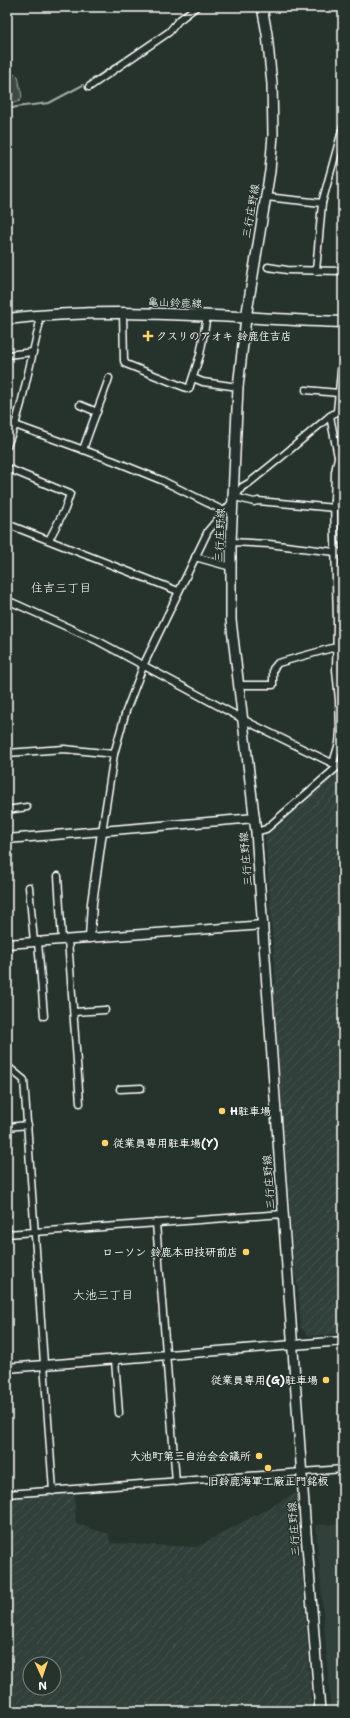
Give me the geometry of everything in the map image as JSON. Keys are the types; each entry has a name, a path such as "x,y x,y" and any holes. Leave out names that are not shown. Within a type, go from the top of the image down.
{"main road":[{"name":"三行庄野線","path":"262,7 267,34 272,84 272,135 266,197 246,318 238,387 231,542 231,620 255,818 320,1711"},
{"name":"亀山鈴鹿線","path":"7,320 38,316 122,313 343,322"}],"street":[{"path":"89,87 169,32 178,21 196,7"},
{"path":"316,271 322,203 343,127"},
{"path":"266,197 322,203"},
{"path":"268,267 287,270 343,271"},
{"path":"122,313 124,361 126,364 189,389 200,355 208,316"},
{"path":"7,446 21,404 39,326 38,316"},
{"path":"7,355 33,352"},
{"path":"337,411 343,352"},
{"path":"83,450 91,423 97,412 109,378"},
{"path":"193,378 203,382 238,387"},
{"path":"306,390 338,394"},
{"path":"80,405 97,412"},
{"path":"90,938 92,903 114,754 126,710 144,664 194,557 208,531 242,487 274,463 330,416 343,408"},
{"path":"256,832 266,829 338,763 340,731 336,647 337,622 334,504 340,466 330,416"},
{"path":"7,423 161,480 224,511"},
{"path":"7,468 70,494 65,508 49,540"},
{"path":"234,499 254,502 334,504 343,499"},
{"path":"7,524 178,592"},
{"path":"231,542 269,544 343,553"},
{"path":"194,557 231,567"},
{"path":"7,600 98,641 144,664 243,719 338,763"},
{"path":"239,685 273,685 273,669 278,663 343,645"},
{"path":"7,754 64,749 114,754"},
{"path":"7,810 27,807"},
{"path":"7,839 255,818"},
{"path":"58,876 74,1012 80,1103"},
{"path":"29,887 44,1016"},
{"path":"7,944 263,925"},
{"path":"74,1012 105,1010"},
{"path":"7,1066 24,1080 53,1490"},
{"path":"120,1089 141,1088"},
{"path":"7,1127 28,1125"},
{"path":"7,1234 283,1214"},
{"path":"156,1223 176,1482"},
{"path":"7,1368 343,1341"},
{"path":"115,1360 119,1413"},
{"path":"7,1494 343,1469"}],"shaded area":[{"path":"343,767 343,1333 309,1336 301,1328 298,1288 295,1276 273,985 276,985 265,834"},
{"path":"74,1492 76,1524 109,1534 110,1543 197,1547 296,1493 312,1711 7,1711 7,1498"},
{"path":"343,1524 343,1711 331,1711 316,1525"}],"green space":[{"path":"7,71 18,76 22,97 20,101 7,105"}],"waterway":[{"path":"180,16 190,7"},
{"path":"90,81 155,38"},
{"path":"7,110 16,107 49,103 83,85"}],"place":[{"name":"クスリのアオキ 鈴鹿住吉店","path":"148,336"},
{"name":"H駐車場","path":"222,1111"},
{"name":"従業員専用駐車場(Y)","path":"105,1143"},
{"name":"ローソン 鈴鹿本田技研前店","path":"246,1252"},
{"name":"従業員専用(G)駐車場","path":"326,1380"},
{"name":"大池町第三自治会会議所","path":"259,1456"},
{"name":"旧鈴鹿海軍工廠正門銘板","path":"268,1468"}],"district":[{"name":"住吉三丁目","path":"61,588"},
{"name":"大池三丁目","path":"103,1295"}]}
